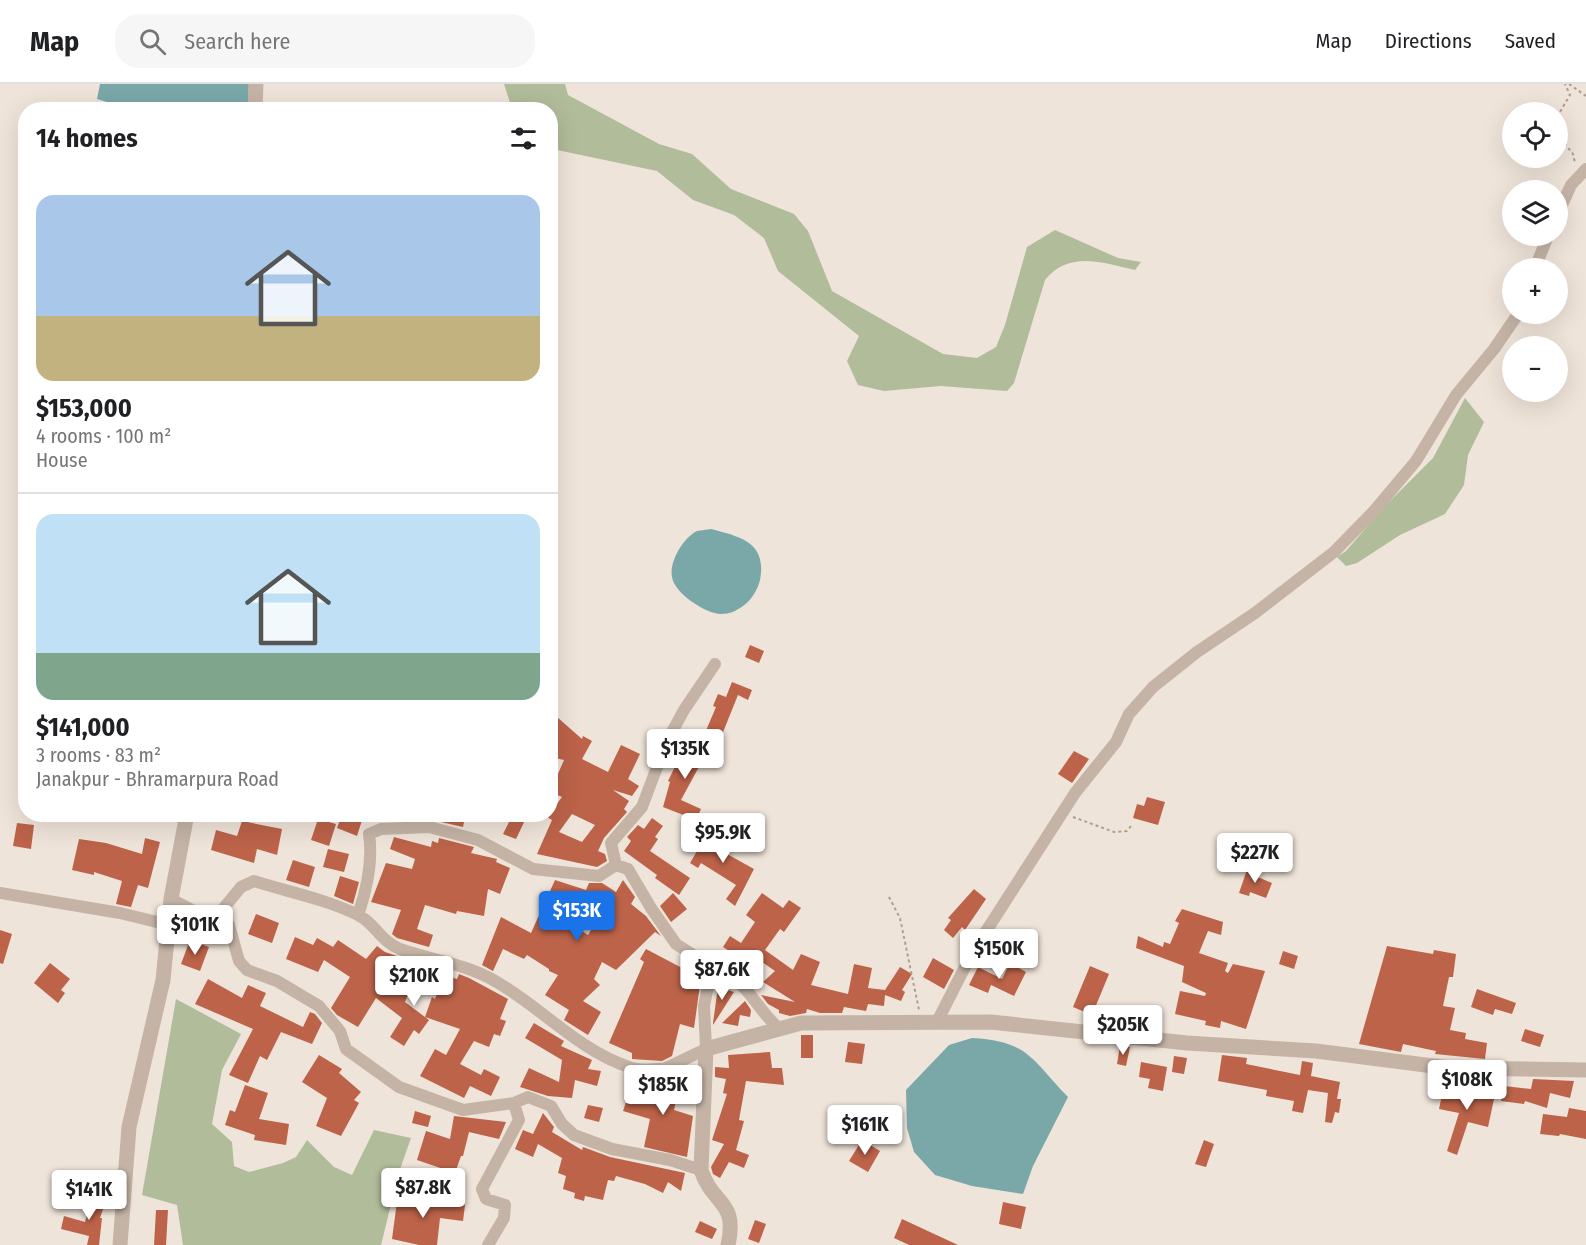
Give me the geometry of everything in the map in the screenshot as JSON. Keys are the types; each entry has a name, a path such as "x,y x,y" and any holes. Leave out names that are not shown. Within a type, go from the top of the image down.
{"street":[{"path":"255,102 256,84"},
{"path":"1568,197 1582,172"},
{"path":"937,1022 972,953 1062,813 1116,742 1129,714 1153,687 1326,558 1373,512 1416,461 1456,395 1511,324"},
{"path":"616,865 611,843 642,807 666,743 684,710 715,664"},
{"path":"120,1245 129,1128 163,980 171,899 185,822"},
{"path":"358,915 366,891 371,850 369,834 381,829 429,826 454,831 491,846 533,869 599,876 616,865"},
{"path":"616,865 628,869 676,944 736,980 765,1017 779,1028"},
{"path":"218,915 241,887 254,881 358,915 366,919 382,939 399,948 471,969 495,981 533,1005 548,1020 628,1067 644,1071 664,1069 705,1078"},
{"path":"0,893 120,913 169,925"},
{"path":"171,899 196,912 218,915 229,925 239,961 247,970 277,981 319,1006 340,1031 346,1049 399,1087 449,1107 463,1110 514,1103 528,1097 551,1106 562,1124 574,1135 612,1149 670,1160 701,1170"},
{"path":"712,967 704,1006 706,1049 701,1170 709,1189 728,1209 732,1228 728,1245"},
{"path":"664,1069 706,1049 801,1023 991,1022 1187,1043 1316,1052 1449,1068 1586,1070"},
{"path":"488,1245 504,1218 506,1205 486,1198 482,1189 519,1120 514,1103"}],"path":[{"path":"1565,84 1570,94 1565,102"},
{"path":"1569,84 1586,96"},
{"path":"1568,147 1582,172"},
{"path":"1062,813 1114,832 1127,831 1132,825"},
{"path":"889,897 900,918 921,1022"}],"green space":[{"path":"504,84 565,84 568,95 659,144 692,154 731,189 794,214 808,231 832,291 943,354 977,358 996,347 1005,325 1027,247 1055,230 1118,258 1141,262 1135,270 1099,262 1076,262 1065,265 1045,280 1014,383 1007,391 941,386 884,391 858,385 847,361 859,336 778,271 764,238 734,215 693,200 657,171 558,150 558,102 510,102"},
{"path":"1465,398 1484,422 1468,455 1464,485 1445,514 1400,535 1357,563 1346,566 1337,557 1346,551 1385,506 1433,458"},
{"path":"176,999 241,1034 222,1070 212,1124 232,1142 234,1166 249,1172 283,1163 296,1157 307,1140 334,1167 352,1175 374,1130 411,1138 399,1172 381,1245 183,1245 177,1205 142,1195"}],"water":[{"path":"100,84 249,84 248,102 107,102 97,99"},
{"path":"711,529 742,539 756,550 760,558 760,580 754,595 735,611 721,614 699,607 684,596 678,590 672,577 673,564 682,545 697,531"},
{"path":"972,1038 1006,1043 1018,1048 1037,1063 1068,1097 1033,1166 1023,1194 972,1186 935,1175 914,1152 907,1128 906,1090 949,1045"}],"building":[{"path":"750,645 764,651 759,663 745,657"},
{"path":"732,682 752,690 748,700 738,695 717,747 702,740 716,707 713,706 718,694 726,697"},
{"path":"558,718 582,739 583,736 592,741 582,759 608,772 621,745 640,754 628,779 639,786 632,796 613,790 629,801 624,809 627,812 604,838 598,851 605,854 607,861 597,867 537,854 551,822 558,822 558,802 562,797 558,795 558,774 564,760 558,759","holes":["572,814 595,825 582,842 559,832"]},
{"path":"688,740 708,750 681,800 701,809 696,820 663,807 670,782 668,781"},
{"path":"1074,751 1089,759 1072,783 1058,774"},
{"path":"1147,797 1165,802 1158,825 1133,818 1137,804 1144,806"},
{"path":"652,818 663,826 655,837 658,839 650,851 690,878 679,895 655,878 657,875 624,851 631,841 627,837 638,825 644,829"},
{"path":"242,822 282,829 277,855 257,849 254,863 211,850 216,830 237,836"},
{"path":"317,822 336,824 329,846 311,840"},
{"path":"339,822 361,822 357,836 337,828"},
{"path":"441,822 464,822 463,827"},
{"path":"509,822 524,822 516,839 503,834"},
{"path":"17,823 34,825 31,849 13,846"},
{"path":"709,831 732,843 727,854 754,869 735,906 726,899 736,885 701,863 698,868 690,863"},
{"path":"394,837 431,847 432,841 438,843 439,838 474,847 471,853 497,859 496,862 510,868 500,894 488,889 484,916 457,911 456,914 425,905 417,929 433,935 429,947 397,938 392,934 401,910 371,902 386,863 412,869 415,859 390,849"},
{"path":"145,838 160,842 148,888 138,885 131,907 116,904 122,881 94,872 94,875 72,870 79,839 106,843 142,854"},
{"path":"328,849 349,854 344,872 323,867"},
{"path":"293,860 315,867 309,887 286,880"},
{"path":"1249,864 1258,867 1255,876 1272,883 1266,898 1250,892 1249,896 1239,893"},
{"path":"340,876 359,882 353,904 334,896"},
{"path":"555,880 586,890 589,883 602,883 616,892 623,880 635,897 631,904 646,916 661,936 655,932 616,970 602,962 594,979 600,985 583,1001 601,1012 588,1035 564,1020 569,1010 545,995 558,975 549,969 527,955 524,959 503,949 493,971 482,965 501,917 531,933","holes":["566,895 602,911 588,935 557,915"]},
{"path":"974,889 986,899 965,930 962,927 953,938 944,930 951,920 948,918"},
{"path":"673,893 687,909 671,922 660,906"},
{"path":"762,893 783,908 789,900 801,908 784,932 780,929 765,950 793,970 801,954 820,962 811,985 848,994 854,964 872,968 868,988 885,990 900,967 912,974 902,990 905,992 901,1001 885,995 884,1006 868,1004 866,1011 844,1007 842,1013 820,1013 807,1009 806,1013 790,1016 779,1013 779,1010 768,1004 761,995 795,1002 763,982 775,971 755,957 746,972 730,961 734,954 723,947 730,936 741,943 755,922 746,915"},
{"path":"1182,909 1223,922 1221,935 1208,931 1199,953 1228,963 1225,971 1228,973 1233,964 1265,971 1246,1029 1221,1021 1220,1028 1205,1025 1206,1021 1175,1014 1180,991 1205,996 1206,993 1182,982 1184,966 1136,948 1138,936 1163,947 1164,942 1170,944 1179,923 1175,921"},
{"path":"256,914 279,923 272,943 248,934"},
{"path":"0,930 12,934 3,964 0,963"},
{"path":"295,937 313,945 317,938 333,947 338,940 366,959 377,946 385,952 420,964 405,1002 429,1020 419,1034 414,1030 404,1046 390,1037 402,1018 376,998 358,1027 337,1015 331,1008 350,977 324,960 318,972 286,959"},
{"path":"190,940 209,947 200,971 181,964"},
{"path":"1387,946 1433,954 1434,950 1456,954 1453,977 1449,977 1443,1006 1455,1008 1450,1030 1466,1033 1465,1039 1487,1043 1485,1059 1435,1054 1436,1051 1403,1044 1401,1052 1359,1044"},
{"path":"646,949 701,978 694,1028 680,1024 672,1056 662,1061 632,1059 632,1053 609,1043 644,962 640,959"},
{"path":"1283,951 1298,956 1294,969 1279,964"},
{"path":"933,958 954,970 944,989 923,977"},
{"path":"50,963 70,979 61,990 65,993 58,1003 34,983"},
{"path":"1010,963 1026,972 1014,996 991,985 988,993 969,985 978,967 1002,979"},
{"path":"1090,966 1109,974 1092,1015 1073,1007"},
{"path":"459,974 508,999 500,1019 506,1021 500,1036 494,1034 489,1047 474,1041 460,1064 481,1075 484,1069 500,1077 491,1096 470,1086 464,1098 420,1076 435,1049 446,1055 460,1029 425,1017 432,997 435,999 443,975 457,979"},
{"path":"208,979 242,998 248,985 266,993 260,1006 303,1027 310,1012 315,1014 322,1023 312,1044 281,1032 267,1060 260,1056 248,1083 229,1075 253,1029 195,1004"},
{"path":"718,987 734,992 713,1025 713,1023"},
{"path":"1477,989 1516,1003 1512,1014 1495,1009 1493,1015 1471,1007"},
{"path":"745,1001 751,1010 750,1017 740,1015 738,1026 722,1023"},
{"path":"534,1023 564,1041 561,1046 592,1060 588,1069 601,1071 597,1086 575,1080 572,1098 548,1096 520,1087 529,1068 559,1082 562,1060 525,1038"},
{"path":"1525,1029 1544,1035 1540,1047 1521,1041"},
{"path":"801,1035 813,1035 813,1058 801,1058"},
{"path":"848,1042 865,1044 862,1064 845,1062"},
{"path":"1120,1046 1130,1047 1126,1066 1117,1064"},
{"path":"770,1052 772,1068 782,1068 784,1085 746,1081 739,1120 744,1121 736,1150 749,1155 744,1168 729,1162 720,1178 713,1174 711,1167 724,1144 712,1140 727,1094 723,1093 726,1079 715,1077 715,1067 729,1068 728,1055"},
{"path":"319,1055 342,1069 339,1073 361,1092 354,1100 359,1103 341,1136 316,1126 327,1098 302,1082"},
{"path":"1222,1055 1247,1058 1246,1064 1300,1075 1302,1061 1313,1063 1311,1076 1340,1082 1337,1099 1341,1099 1339,1113 1335,1112 1332,1123 1325,1122 1328,1093 1308,1090 1303,1113 1292,1111 1294,1101 1266,1096 1267,1090 1218,1081"},
{"path":"1174,1056 1187,1058 1184,1074 1172,1072"},
{"path":"1141,1062 1167,1067 1163,1091 1148,1088 1150,1079 1139,1077"},
{"path":"654,1077 695,1084 694,1093 679,1088 674,1110 693,1116 687,1157 644,1147 650,1119 623,1111 631,1087 651,1093"},
{"path":"1533,1079 1574,1081 1570,1098 1550,1093 1547,1108 1525,1101 1524,1104 1501,1101 1504,1086 1531,1089"},
{"path":"1472,1080 1484,1083 1481,1095 1494,1099 1488,1127 1468,1122 1457,1155 1447,1151 1459,1113 1439,1109 1442,1095 1447,1096 1449,1086 1470,1091"},
{"path":"245,1085 268,1093 259,1119 289,1124 286,1145 254,1140 255,1135 225,1125 230,1110 235,1112"},
{"path":"588,1105 603,1108 599,1122 584,1118"},
{"path":"1569,1108 1586,1111 1586,1139 1560,1134 1559,1136 1540,1134 1543,1114 1567,1117"},
{"path":"415,1111 431,1116 428,1127 412,1123"},
{"path":"543,1113 554,1127 552,1132 582,1150 583,1147 610,1157 685,1173 681,1191 668,1182 663,1193 645,1184 616,1176 614,1181 608,1180 603,1200 585,1196 584,1201 574,1198 575,1193 563,1189 566,1176 558,1173 562,1158 538,1144 533,1157 515,1149 523,1130 533,1134"},
{"path":"454,1116 506,1122 499,1139 469,1132 463,1156 461,1156 455,1173 417,1160 426,1131 450,1139"},
{"path":"862,1140 880,1151 868,1172 849,1161"},
{"path":"1204,1140 1214,1144 1206,1167 1195,1164"},
{"path":"94,1192 107,1197 100,1218 102,1218 99,1245 87,1245 89,1236 61,1229 64,1216 85,1222"},
{"path":"398,1194 465,1205 463,1221 440,1218 437,1245 419,1245 392,1239"},
{"path":"1003,1202 1026,1207 1021,1229 999,1224"},
{"path":"156,1210 168,1210 166,1245 154,1245"},
{"path":"902,1219 958,1245 909,1245 894,1238"},
{"path":"755,1220 766,1224 759,1243 748,1239"},
{"path":"700,1221 717,1229 712,1239 695,1232"}]}
